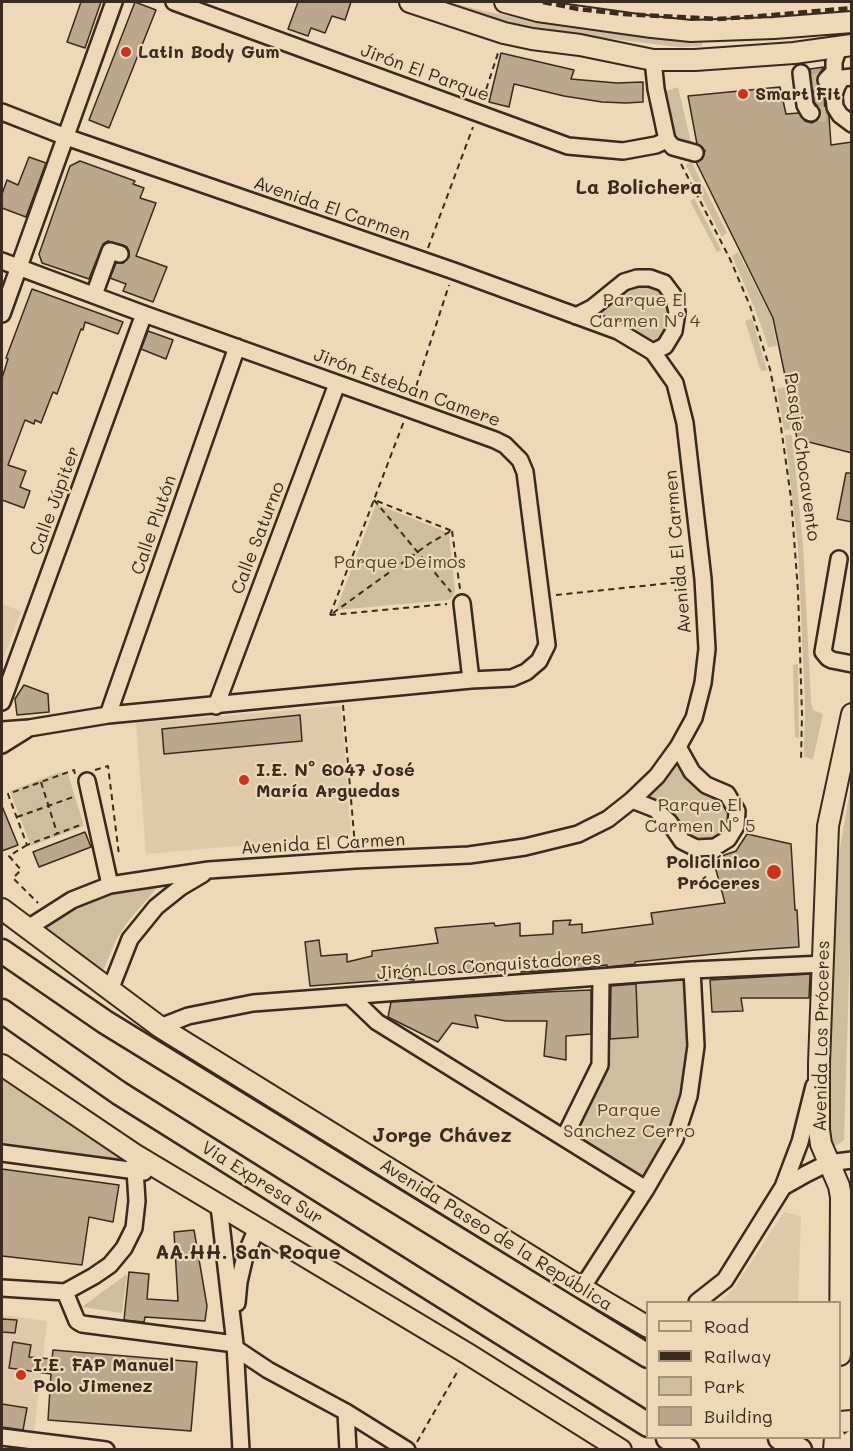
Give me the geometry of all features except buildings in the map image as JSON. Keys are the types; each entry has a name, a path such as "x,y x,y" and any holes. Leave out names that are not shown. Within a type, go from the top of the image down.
{"highway":[{"path":"2,951 105,1022 646,1355"},
{"name":"Via Expresa Sur","path":"2,1011 118,1093 646,1424"},
{"path":"671,1439 687,1449"},
{"path":"783,1439 800,1449"}],"main road":[{"path":"410,2 504,33 653,60 695,60 794,53 845,46"},
{"path":"504,2 538,11 691,31 852,22"},
{"name":"Avenida Los Próceres","path":"840,1301 841,1197 839,1186 820,1144 819,1063 828,826 852,714"},
{"name":"Avenida Paseo de la República","path":"2,909 160,1027 582,1288 643,1320"},
{"path":"2,1065 135,1163 165,1173 468,1354 621,1449"},
{"path":"851,1449 852,1441"}],"street":[{"path":"2,314 114,2"},
{"name":"Jirón El Parque","path":"174,2 568,146 624,152 656,145 667,140"},
{"path":"840,118 835,107 834,95 838,77 834,63 845,46"},
{"path":"794,53 805,77 805,105 811,113"},
{"path":"653,60 657,97 667,140 673,147 695,153"},
{"name":"Avenida El Carmen","path":"2,112 66,137 454,271 618,331 653,352 675,383 685,423 703,579 707,649 703,683 694,718 678,747 657,776 632,800 608,819 578,834 525,847 469,855 209,870 110,885 72,900 28,928"},
{"path":"94,295 110,250 120,254"},
{"name":"Jirón Esteban Camere","path":"2,261 495,440 512,451 520,460 525,472 547,645 539,661 526,672 512,678 108,715 29,728 2,730"},
{"path":"576,316 592,308 624,282 637,278 650,278 664,283 673,295 678,312 674,331 665,346 653,352"},
{"name":"Calle Júpiter","path":"2,702 144,314"},
{"name":"Calle Plutón","path":"108,715 237,347"},
{"name":"Calle Saturno","path":"216,706 337,384"},
{"path":"839,559 823,652 832,660 852,664"},
{"path":"461,603 471,680"},
{"name":"Jirón Esteban Camere","path":"2,745 29,728"},
{"path":"632,800 655,809 669,822 682,841 696,848 715,847 729,839 736,826 736,812 728,794 706,785 692,772 678,747"},
{"path":"81,784 110,885"},
{"path":"110,990 130,939 156,907 180,887 209,870"},
{"name":"Jirón Los Conquistadores","path":"160,1027 188,1016 253,1003 692,970 824,964"},
{"path":"582,1288 646,1189 675,1139 689,1096 696,1046 692,970"},
{"path":"564,1138 600,1065 602,977"},
{"path":"351,997 377,1022 646,1189"},
{"path":"698,1301 725,1281 783,1187 800,1142 819,1063"},
{"path":"2,1153 135,1163 137,1201 134,1228 124,1248 110,1265 94,1276 65,1292 2,1288"},
{"path":"783,1187 828,1163 852,1160"},
{"path":"219,1206 235,1342 241,1449"},
{"path":"235,1342 239,1282 245,1256 257,1228"},
{"path":"65,1292 77,1321 81,1324 235,1342 268,1370 346,1412 407,1449"},
{"path":"346,1412 348,1449"},
{"path":"2,1437 106,1449"}],"path":[{"path":"423,262 478,113 504,33"},
{"name":"Pasaje Chocavento","path":"679,161 730,259 746,296 770,369 791,498 798,591 802,714 801,761"},
{"path":"330,615 409,409 454,271"},
{"path":"374,500 452,531"},
{"path":"374,500 461,603"},
{"path":"330,615 417,552 452,531"},
{"path":"452,531 461,603"},
{"path":"541,597 703,579"},
{"path":"330,615 461,603"},
{"path":"342,693 355,860"},
{"path":"16,817 48,806 81,784 74,770 8,794 16,817 27,845"},
{"path":"41,782 57,833"},
{"path":"50,914 13,878 21,870 9,856 27,845 89,821"},
{"path":"412,1449 468,1354"}],"shaded area":[{"path":"2,604 21,611 2,662"},
{"name":"I.E. N° 6047 José María Arguedas","path":"341,706 351,836 146,854 136,723"},
{"path":"784,1212 801,1216 798,1301 721,1301 734,1288"},
{"name":"I.E. FAP Manuel Polo Jimenez","path":"2,1315 47,1321 34,1433 2,1429"}],"green space":[{"path":"433,2 450,2 556,25 702,42 702,46 678,47 556,32 483,19"},
{"path":"678,87 692,147 677,143 666,91"},
{"path":"691,161 727,233 722,237 686,165"},
{"path":"694,198 721,250 717,252 690,201"},
{"path":"738,252 772,318 777,346 768,347 732,256"},
{"name":"Parque El Carmen N° 4","path":"654,284 665,291 672,323 654,348 592,314 613,296 635,285"},
{"path":"752,319 767,370 761,371 745,321"},
{"path":"786,387 793,429 784,430 777,389"},
{"path":"785,435 792,435 803,545 811,702 813,710 823,714 813,759 804,757 805,703 798,547"},
{"name":"Parque Deimos","path":"376,504 449,533 455,591 452,598 336,610"},
{"path":"798,664 799,738 795,737 793,665"},
{"name":"Parque El Carmen N° 5","path":"681,763 690,781 719,799 727,811 726,825 717,836 703,840 690,837 681,830 673,815 660,805 646,800 646,795 675,764"},
{"path":"60,772 68,774 84,826 31,846 10,791"},
{"path":"851,785 851,911 844,1140 837,1145 832,1145 827,1137 837,865"},
{"path":"156,885 157,888 129,920 116,940 102,973 40,928 110,887"},
{"name":"Parque Sanchez Cerro","path":"692,970 689,1096 646,1189 564,1138 604,1040 638,1037 636,975"},
{"path":"2,1069 125,1154 128,1166 2,1149"},
{"path":"127,1274 122,1313 82,1307"}],"tunnel":[{"path":"808,82 826,80"},
{"path":"811,113 829,115"}],"railway":[{"path":"543,2 624,14 716,19 852,8"}],"place":[{"name":"Latin Body Gum","path":"126,52"},
{"name":"Smart Fit","path":"743,94"},
{"name":"I.E. N° 6047 José María Arguedas","path":"244,780"},
{"name":"Policlínico Próceres","path":"774,872"},
{"name":"I.E. FAP Manuel Polo Jimenez","path":"21,1375"}],"district":[{"name":"La Bolichera","path":"639,188"},
{"name":"Jorge Chávez","path":"442,1136"},
{"name":"AA.HH. San Roque","path":"248,1253"}]}
